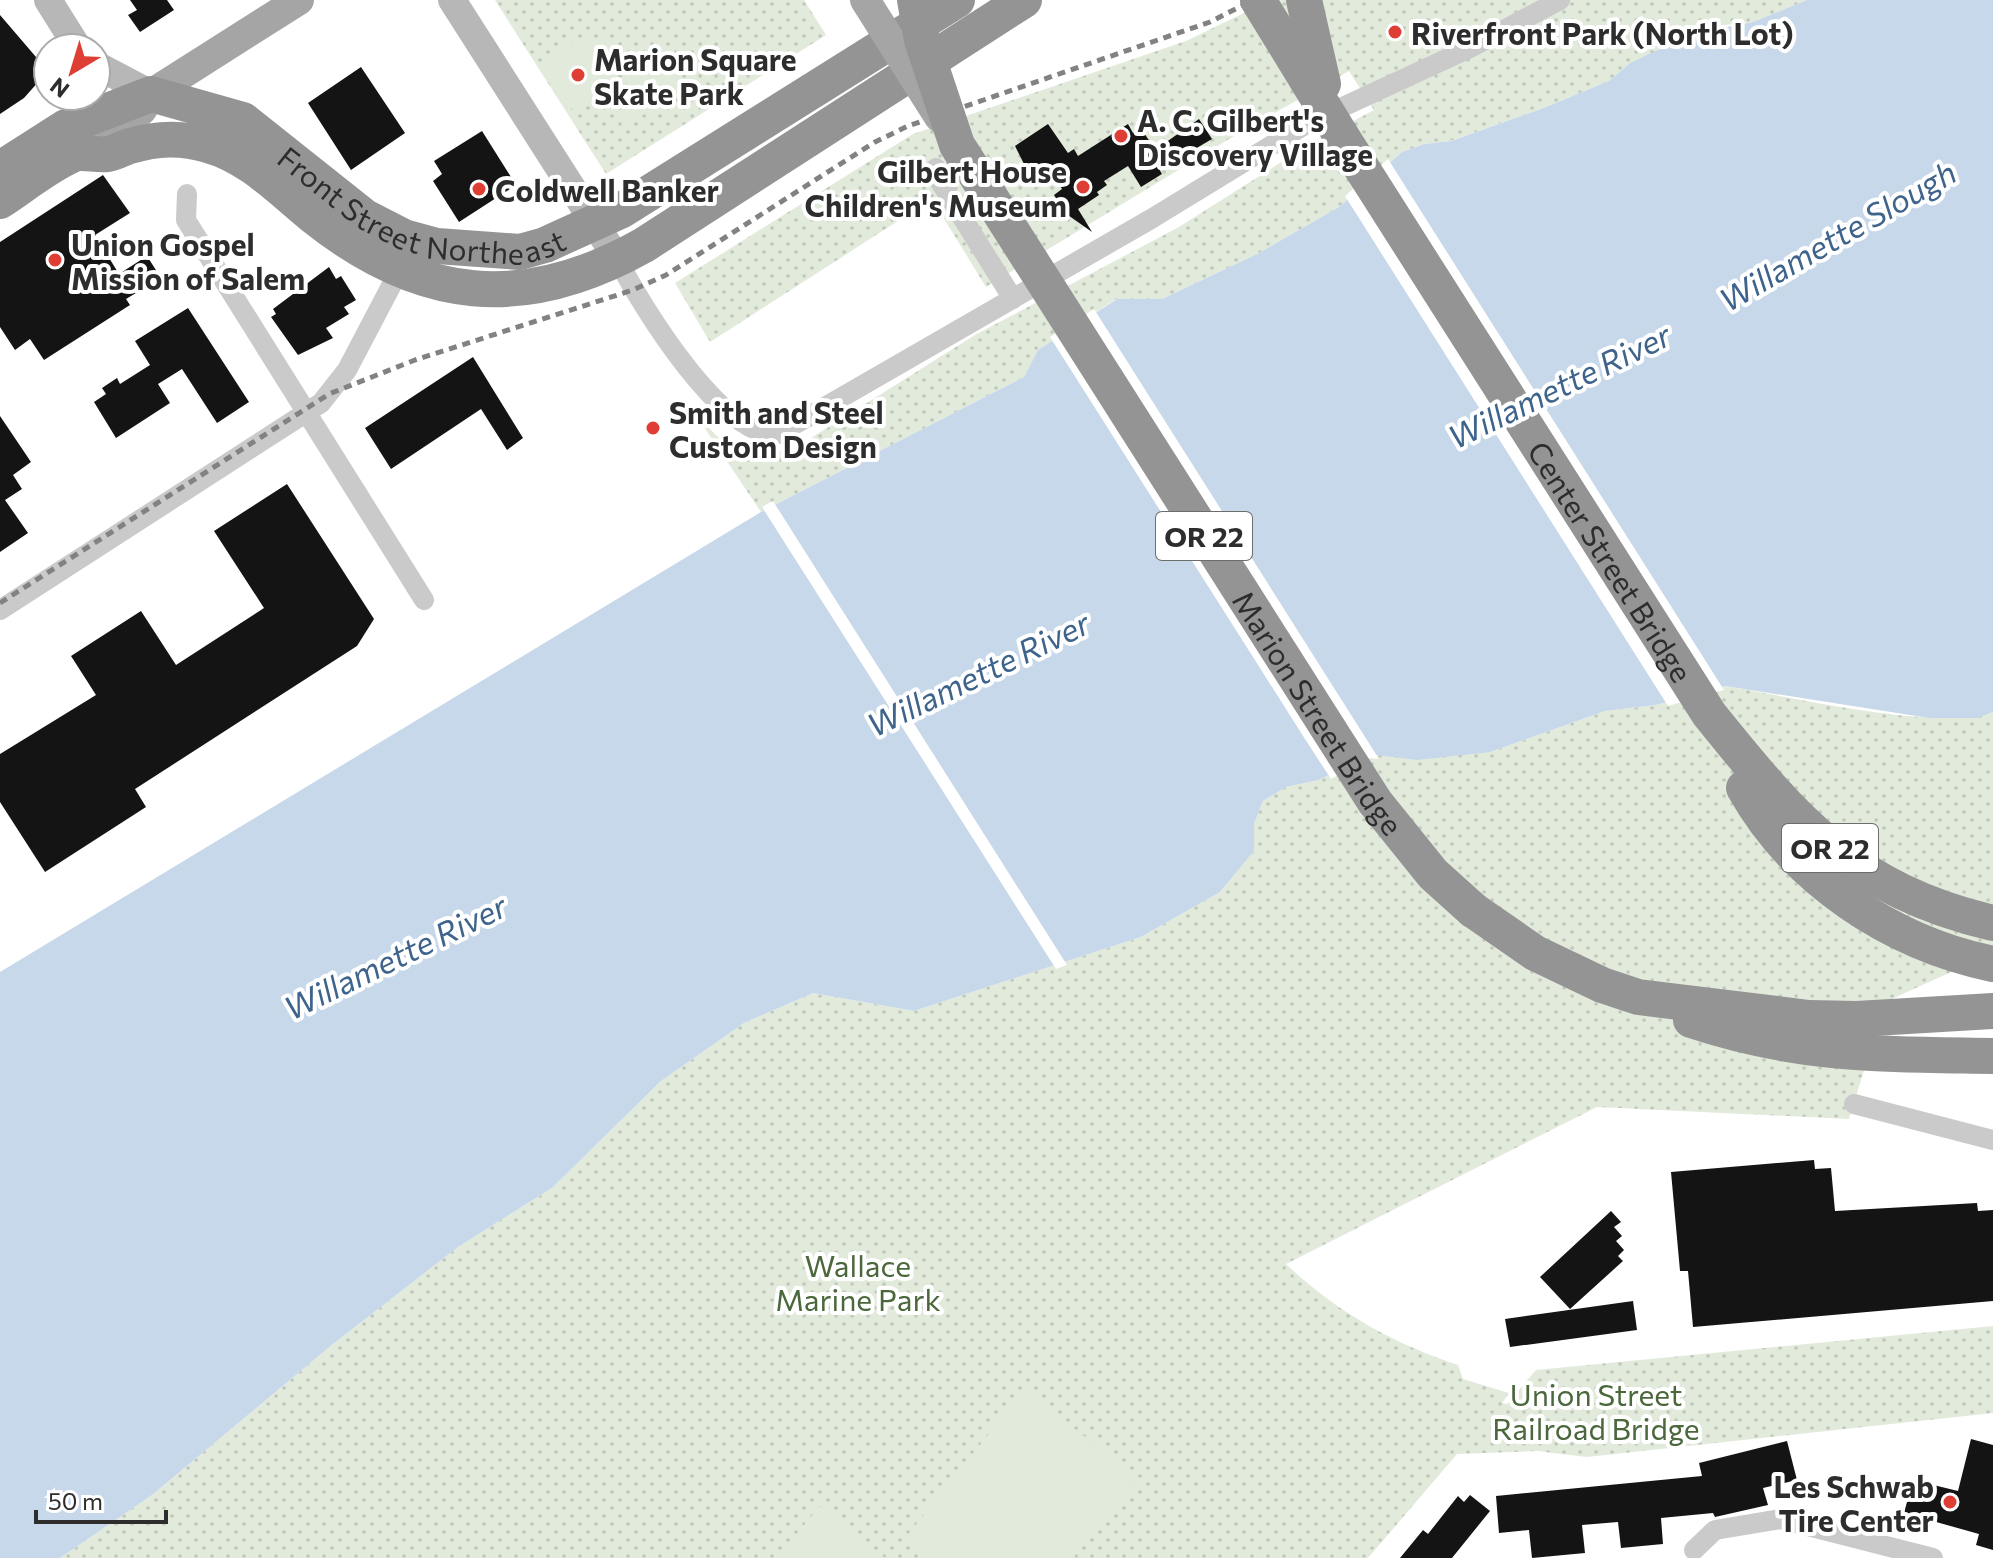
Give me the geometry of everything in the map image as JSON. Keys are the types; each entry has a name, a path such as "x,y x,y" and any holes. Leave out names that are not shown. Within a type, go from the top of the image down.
{"highway":[{"name":"Front Street Northeast","path":"151,94 243,120 365,217 422,243 520,252 595,224 912,8 957,0"},
{"name":"Front Street Northeast","path":"80,123 108,154 163,138 211,146 270,179 347,241 399,271 465,287 510,288 558,283 618,260 1024,0"},
{"name":"Center Street Bridge","path":"1258,0 1709,714 1776,798 1835,852 1917,899 1993,923"},
{"name":"OR 22","path":"1304,0 1315,62 1340,134"},
{"name":"OR 22","path":"912,8 922,40 946,156"},
{"path":"0,169 80,123 151,94"},
{"path":"0,201 80,123"},
{"name":"Marion Street Bridge","path":"946,156 1405,842 1453,894 1503,933 1568,970 1638,997 1809,1018 1857,1019 1993,1011"},
{"path":"399,271 450,247"},
{"name":"Center Street Bridge","path":"1709,714 1759,815 1791,853 1823,882 1871,917 1899,931 1959,955 1993,964"},
{"path":"1638,997 1692,1021 1748,1038 1805,1050 1863,1055 1993,1056"}],"main road":[{"path":"151,94 299,0"},
{"name":"Marion Street Bridge","path":"865,0 946,156"}],"street":[{"path":"48,0 67,32"},
{"path":"452,0 673,352 751,430 767,435 785,431 1308,123 1470,48 1560,0"},
{"path":"112,73 151,94"},
{"path":"946,156 937,177 1013,299"},
{"path":"187,194 186,220 424,600"},
{"path":"0,610 307,413 329,394 347,370 399,271"},
{"path":"1854,1104 1993,1140"},
{"path":"1694,1550 1715,1530 1780,1519 1933,1558"}],"green space":[{"path":"495,0 804,0 826,35 606,174"},
{"path":"1271,0 1807,0 1753,22 1717,26 1630,63 1609,81 1541,109 1450,141 1424,144 1402,152 1339,207 1257,254 1162,299 1116,299 1038,350 1024,377 761,512 704,427 706,425 727,446 735,442 757,453 792,450 975,335 1179,227 1308,145 1374,110 1349,71 1239,133 986,287 932,199 710,342 675,283 913,134 1186,41"},
{"name":"Marion Square Skate Park","path":"578,40 602,40 613,50 606,93 577,111 557,96 548,80 546,62 559,48"},
{"name":"Marion Square Skate Park","path":"661,50 685,88 621,129 628,71"},
{"path":"1725,686 1901,715 1968,717 1993,712 1993,953 1885,1002 1849,1119 1597,1107 1286,1264 1325,1297 1366,1324 1411,1347 1458,1365 1463,1379 1509,1393 1502,1403 1507,1404 1536,1370 1993,1326 1993,1413 1587,1457 1537,1451 1457,1454 1368,1558 60,1558 152,1495 333,1344 458,1247 552,1188 661,1081 744,1023 813,993 914,1011 1141,937 1220,892 1254,851 1254,824 1263,801 1286,787 1319,780 1369,754 1490,752 1605,711 1656,705"},
{"path":"1024,1390 1139,1478 1073,1558 930,1558 905,1538"},
{"path":"820,1506 885,1558 776,1558"}],"water":[{"path":"1807,0 1993,0 1993,712 1977,718 1929,718 1725,686 1656,705 1605,711 1490,752 1417,760 1369,754 1319,780 1286,787 1263,801 1254,824 1254,851 1220,892 1141,937 914,1011 813,993 744,1023 661,1081 552,1188 458,1247 333,1344 152,1495 60,1558 0,1558 0,972 761,512 1024,377 1038,350 1117,299 1162,299 1257,254 1339,207 1402,152 1424,144 1451,141 1541,109 1609,81 1630,63 1694,33 1753,22"}],"pier":[{"path":"1388,159 1724,690 1668,706 1345,196"},
{"path":"1094,309 1379,759 1369,758 1331,779 1050,337"},
{"path":"773,501 1067,965 1056,969 762,507"}],"building":[{"path":"130,0 167,0 174,10 140,32 128,15 137,10"},
{"path":"0,15 32,52 32,89 0,114"},
{"path":"361,67 405,133 351,170 308,103"},
{"path":"1199,119 1212,139 1183,156 1180,152 1158,167 1162,174 1141,187 1128,166 1104,181 1107,185 1097,192 1099,195 1078,209 1092,232 1065,213 1054,195 1062,189 1046,163 1029,174 1015,146 1048,124 1068,153 1074,149 1078,156 1128,124 1133,133 1141,128 1155,150"},
{"path":"482,131 516,185 459,222 433,181 442,174 434,161"},
{"name":"Union Gospel Mission of Salem","path":"103,175 130,213 95,235 119,274 147,256 161,278 126,299 130,305 44,360 30,339 15,350 0,327 0,242"},
{"path":"329,267 336,279 341,276 356,300 344,307 349,314 326,328 333,338 298,355 271,317 276,314 273,309"},
{"path":"188,308 249,402 217,423 182,369 158,384 170,403 116,438 94,402 106,394 102,388 117,378 120,384 150,365 135,341"},
{"path":"473,357 523,438 507,450 481,409 391,469 365,428"},
{"path":"0,416 31,462 13,475 22,489 5,500 28,533 0,552"},
{"path":"287,484 374,619 357,646 135,789 146,807 45,872 0,802 0,754 96,695 71,656 141,611 176,665 264,608 214,531"},
{"path":"1814,1160 1815,1169 1831,1168 1835,1211 1977,1203 1978,1211 1993,1210 1993,1301 1693,1327 1688,1271 1680,1271 1671,1172"},
{"path":"1611,1211 1621,1222 1614,1227 1622,1236 1616,1241 1624,1250 1618,1256 1623,1261 1570,1309 1540,1277"},
{"path":"1633,1301 1637,1330 1510,1347 1505,1319"},
{"name":"Les Schwab Tire Center","path":"1971,1439 1993,1445 1993,1550 1976,1545 1979,1534 1904,1513 1913,1480 1958,1491"},
{"path":"1787,1441 1797,1480 1763,1488 1768,1505 1715,1517 1713,1513 1661,1518 1663,1544 1621,1548 1618,1522 1582,1525 1585,1553 1532,1558 1529,1530 1499,1533 1496,1496 1702,1476 1699,1463"},
{"path":"1470,1495 1490,1511 1452,1558 1400,1558 1423,1530 1428,1534 1458,1496 1464,1502"}],"railway":[{"path":"0,603 329,394 415,360 633,290 666,275 875,142 908,126 1210,22 1253,0"}],"place":[{"name":"Riverfront Park (North Lot)","path":"1395,32"},
{"name":"Marion Square Skate Park","path":"578,75"},
{"name":"A. C. Gilbert's Discovery Village","path":"1121,136"},
{"name":"Gilbert House Children's Museum","path":"1083,187"},
{"name":"Coldwell Banker","path":"479,189"},
{"name":"Union Gospel Mission of Salem","path":"55,260"},
{"name":"Smith and Steel Custom Design","path":"653,428"},
{"name":"Les Schwab Tire Center","path":"1950,1502"}],"water label":[{"name":"Willamette Slough","path":"1837,235"},
{"name":"Willamette River","path":"1559,385"},
{"name":"Willamette River","path":"978,673"},
{"name":"Willamette River","path":"395,956"}],"park label":[{"name":"Wallace Marine Park","path":"858,1281"},
{"name":"Union Street Railroad Bridge","path":"1596,1410"}]}
